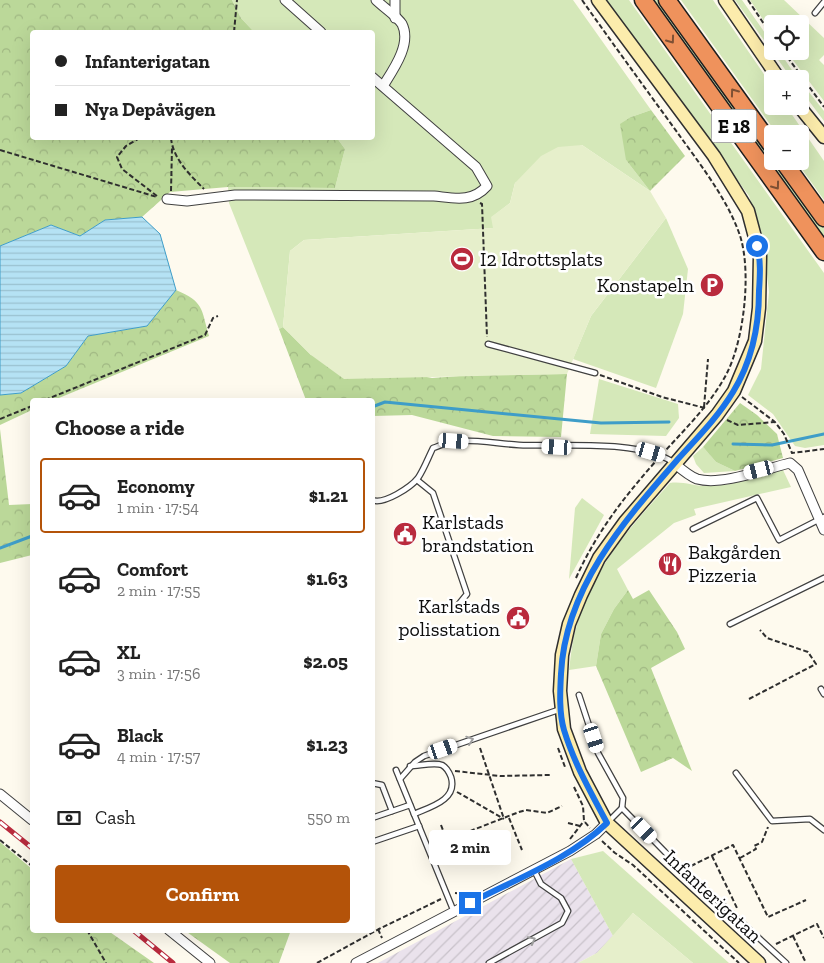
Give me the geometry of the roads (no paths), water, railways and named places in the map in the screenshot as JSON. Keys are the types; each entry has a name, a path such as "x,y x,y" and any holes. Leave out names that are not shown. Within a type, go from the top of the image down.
{"highway":[{"name":"E 18","path":"643,0 824,252"},
{"name":"E 18","path":"668,0 764,135"},
{"path":"789,170 824,218"}],"street":[{"path":"285,0 319,30"},
{"path":"376,0 402,26 404,44 399,60 383,86"},
{"path":"395,0 395,18"},
{"name":"Infanterigatan","path":"598,0 714,156 748,211 760,256 759,308 755,341 734,391 717,415 625,522 599,558 569,624 562,655 557,710 580,772 607,823 759,963"},
{"path":"725,0 773,70"},
{"path":"169,200 235,195 434,196 461,199 473,197 487,186 476,167 375,80"},
{"path":"806,115 824,138"},
{"path":"674,463 695,478 705,480 728,478 790,463 798,470 822,518 824,530"},
{"path":"0,794 30,818"},
{"path":"356,963 570,851 596,834 607,823"},
{"path":"173,933 210,963"}],"lane":[{"path":"815,13 824,2"},
{"path":"488,344 595,373"},
{"path":"375,501 390,499 417,480 433,448 454,441 557,447 604,446 661,454 674,463"},
{"path":"417,480 433,493 458,566 467,594 458,605"},
{"path":"693,529 757,498 779,540 822,518"},
{"path":"730,624 824,578"},
{"path":"579,695 598,753 623,798 622,808 607,823"},
{"path":"400,779 410,766 424,756 557,710"},
{"path":"410,766 438,764 448,770 452,780 451,788 443,801 414,814"},
{"path":"396,770 454,912"},
{"path":"736,773 772,821 810,819 824,830"},
{"path":"375,784 382,785 392,811"},
{"path":"375,817 410,805"},
{"path":"622,808 786,963"},
{"path":"375,841 419,826"},
{"path":"489,963 562,923 568,911 560,898 541,884 534,870"}],"water":[{"path":"142,217 160,234 176,290 147,326 88,336 66,366 21,393 0,395 0,246 51,225 80,236 105,220"}],"waterway":[{"path":"375,406 385,402 601,423 669,422"},
{"path":"733,444 772,445 824,434"},
{"path":"0,548 30,537"}],"railway":[{"path":"0,822 30,846"},
{"path":"137,933 173,963"}],"place":[{"name":"I2 Idrottsplats","path":"462,259"},
{"name":"Konstapeln","path":"712,285"},
{"name":"Karlstads brandstation","path":"405,534"},
{"name":"Bakgården Pizzeria","path":"670,564"},
{"name":"Karlstads polisstation","path":"518,618"}]}
